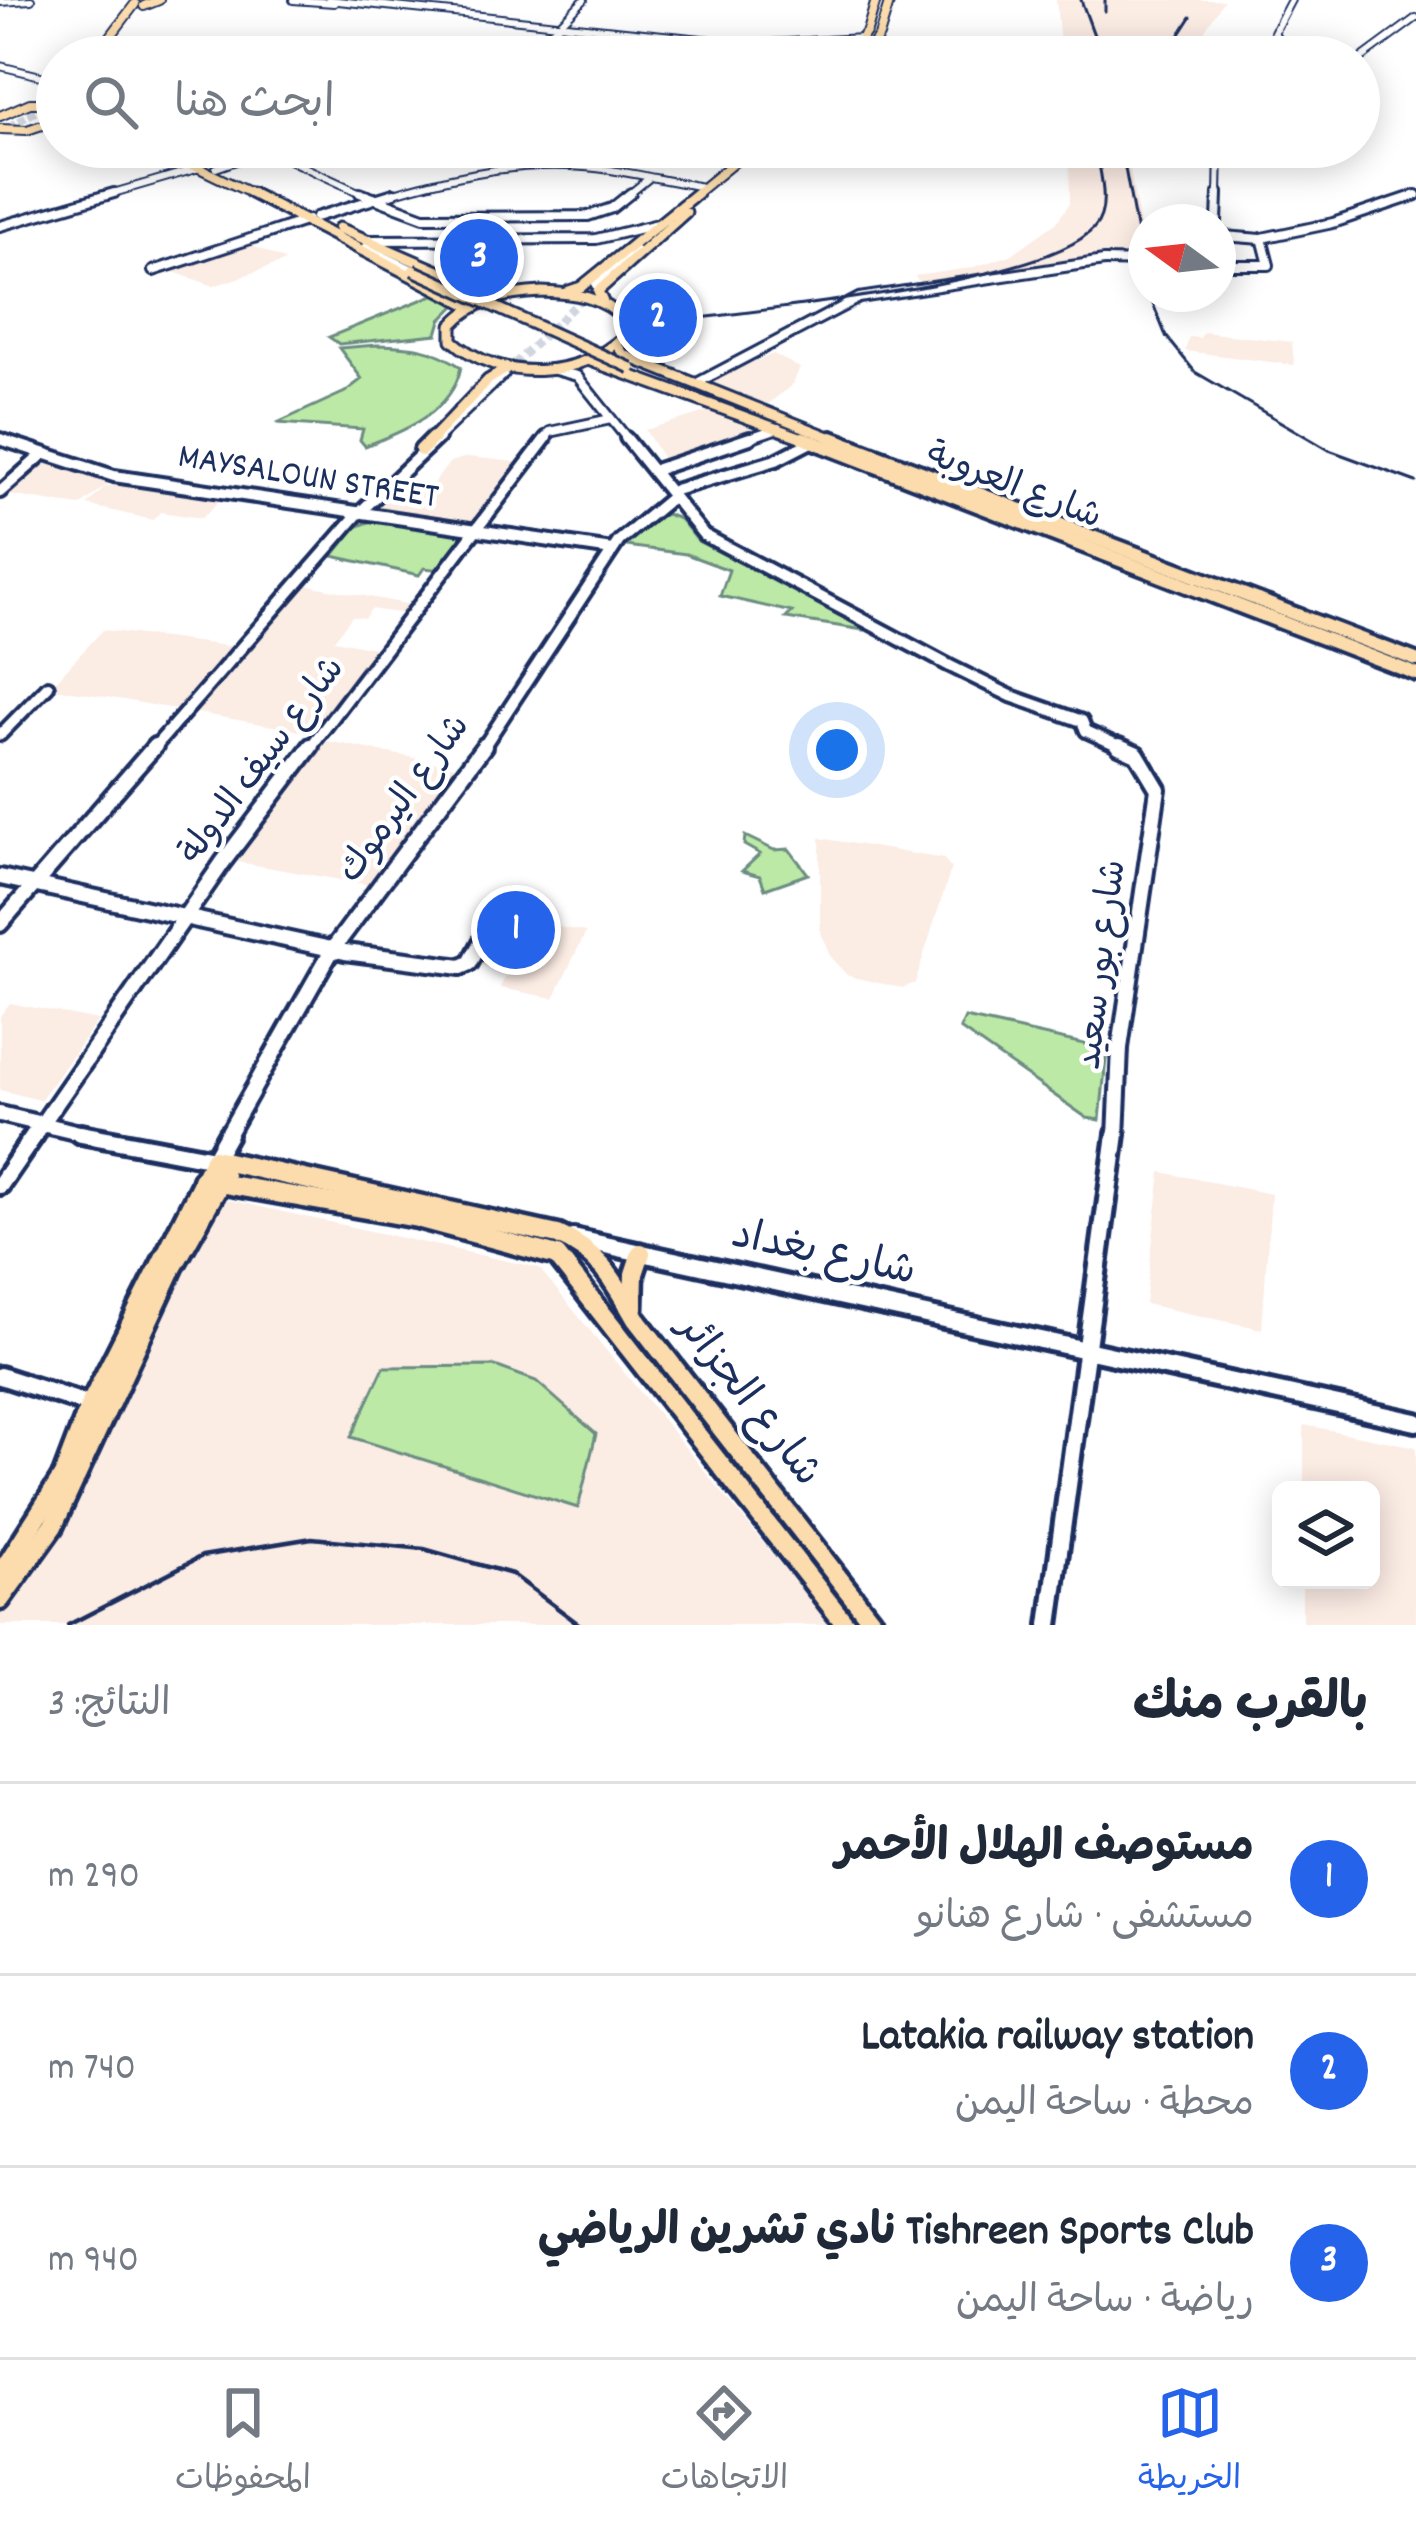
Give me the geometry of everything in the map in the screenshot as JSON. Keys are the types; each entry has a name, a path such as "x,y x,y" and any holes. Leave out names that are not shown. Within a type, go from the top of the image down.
{"main road":[{"path":"864,36 885,1"},
{"path":"879,36 885,1"},
{"path":"113,36 139,3"},
{"path":"1,115 36,102"},
{"path":"2,134 36,127"},
{"path":"25,130 36,131"},
{"path":"2,134 36,133"},
{"path":"207,168 346,235 472,307"},
{"path":"216,168 312,219"},
{"path":"557,292 581,287 727,168"},
{"path":"510,371 455,345 452,325 472,307 499,297 599,293 681,216 742,168"},
{"path":"346,235 499,297"},
{"path":"417,268 572,345 782,425"},
{"path":"422,450 502,369 584,362 617,345 627,330 625,320 599,293 584,292 581,287"},
{"name":"شارع العروبة","path":"617,345 625,355 697,383 812,442 1416,660"},
{"name":"شارع العروبة","path":"584,362 782,425 996,509"},
{"name":"شارع العروبة","path":"1265,609 1416,674"},
{"path":"0,1576 63,1476 90,1405 223,1161"},
{"name":"شارع بغداد","path":"223,1161 552,1242"},
{"path":"0,1600 53,1526 211,1181"},
{"name":"شارع بغداد","path":"211,1181 552,1242"},
{"name":"شارع الجزائر","path":"552,1242 608,1264 636,1319 875,1625"},
{"name":"شارع الجزائر","path":"552,1242 846,1625"},
{"path":"636,1319 632,1285 641,1253"},
{"path":"768,1522 778,1500"}],"street":[{"path":"2,1 31,0"},
{"path":"298,0 564,23"},
{"path":"328,0 669,36"},
{"path":"552,36 587,0"},
{"path":"1276,36 1291,0"},
{"path":"1380,45 1416,18"},
{"path":"545,36 564,23"},
{"path":"0,65 36,75"},
{"path":"0,79 20,71"},
{"path":"0,226 191,168"},
{"path":"309,168 420,217 594,215 612,208 648,179"},
{"path":"153,271 454,174 545,168"},
{"path":"582,168 704,187"},
{"path":"1218,204 1219,168"},
{"path":"1236,237 1261,239 1333,224 1416,195"},
{"path":"366,240 596,239 659,224"},
{"path":"346,235 417,268"},
{"path":"1236,265 1269,266 1261,239"},
{"path":"697,383 859,298 1104,261 1128,262"},
{"path":"584,362 585,377 674,494"},
{"path":"544,368 577,376 674,494"},
{"name":"شارع سيف الدولة","path":"0,1185 188,914 550,432 611,419"},
{"path":"658,469 782,425"},
{"name":"MAYSALOUN STREET","path":"0,439 103,474 612,550"},
{"path":"674,494 776,460 812,442"},
{"path":"0,924 180,713 357,515 422,450"},
{"path":"0,492 43,454"},
{"name":"شارع اليرموك","path":"223,1161 332,950 470,768 612,550 629,529 674,494"},
{"name":"شارع بور سعيد","path":"674,494 704,535 746,561 1011,696 1082,721 1086,731 1137,754 1158,789 1120,1048 1116,1136 1049,1625"},
{"path":"0,735 48,686"},
{"path":"0,877 188,914 332,950 466,966 499,910"},
{"path":"0,1114 223,1161"},
{"name":"شارع بغداد","path":"552,1242 641,1253 1416,1422"},
{"path":"0,1376 90,1405"}],"shaded area":[{"path":"1056,0 1224,0 1201,36 1059,36"},
{"path":"1069,168 1130,168 1136,204 1128,204 1128,260 1067,262 926,288 914,276 971,268 1011,255 1056,223 1070,203"},
{"path":"247,243 286,261 214,286 168,270"},
{"path":"1203,332 1292,342 1294,365 1185,351 1189,337 1200,338"},
{"path":"773,354 800,368 792,385 768,404 705,382"},
{"path":"713,410 759,432 665,462 645,430"},
{"path":"468,457 525,463 473,529 356,508 382,484 429,489 450,462"},
{"path":"43,461 122,473 80,506 3,494"},
{"path":"125,483 220,500 202,518 160,512 153,520 87,505 105,487"},
{"path":"303,584 411,605 405,614 371,609 364,618 352,616 334,640 379,649 318,734 50,687 103,630 250,649"},
{"path":"317,739 460,767 369,885 227,860"},
{"path":"820,838 944,859 951,869 915,983 902,988 848,976 831,958 820,930"},
{"path":"500,916 586,932 554,998 500,988 508,971 474,964"},
{"path":"10,1003 98,1020 40,1100 0,1090 0,1016"},
{"path":"1161,1172 1271,1194 1262,1329 1145,1304"},
{"path":"215,1197 539,1268 830,1625 0,1625 0,1600 48,1530"},
{"path":"1304,1425 1416,1447 1416,1625 1302,1625 1302,1589 1380,1589 1380,1481 1304,1481"}],"green space":[{"path":"438,293 455,306 441,320 437,334 339,344 329,337"},
{"path":"377,345 440,355 461,367 456,383 425,418 365,446 360,440 363,429 277,423 345,392 362,379 339,348"},
{"path":"666,514 680,519 698,541 866,626 864,630 786,618 792,612 720,596 729,570 686,554 626,546 647,523"},
{"path":"374,520 458,532 464,539 442,570 424,568 419,575 333,556 356,527"},
{"path":"745,836 774,850 789,849 808,874 765,889 760,876 742,871 760,854 744,845"},
{"path":"965,1018 1107,1049 1100,1120 1087,1118 960,1029"},
{"path":"495,1366 536,1381 596,1434 578,1508 351,1437 384,1367"}],"tunnel":[{"path":"140,4 143,0"},
{"path":"0,132 36,111"},
{"path":"505,373 596,285"}],"railway":[{"path":"1081,0 1094,36"},
{"path":"1105,0 1105,12"},
{"path":"1179,36 1191,17"},
{"path":"684,320 836,301 1020,264 1065,247 1094,228 1102,210 1100,168"},
{"path":"1125,168 1132,204"},
{"path":"1156,312 1166,336 1195,372 1329,450 1416,482"},
{"path":"68,1625 202,1556 312,1538 424,1549 512,1574 580,1625"}],"place":[{"name":"Tishreen Sports Club نادي تشرين الرياضي","path":"479,258"},
{"name":"Latakia railway station","path":"658,318"},
{"name":"مستوصف الهلال الأحمر","path":"516,930"}]}
